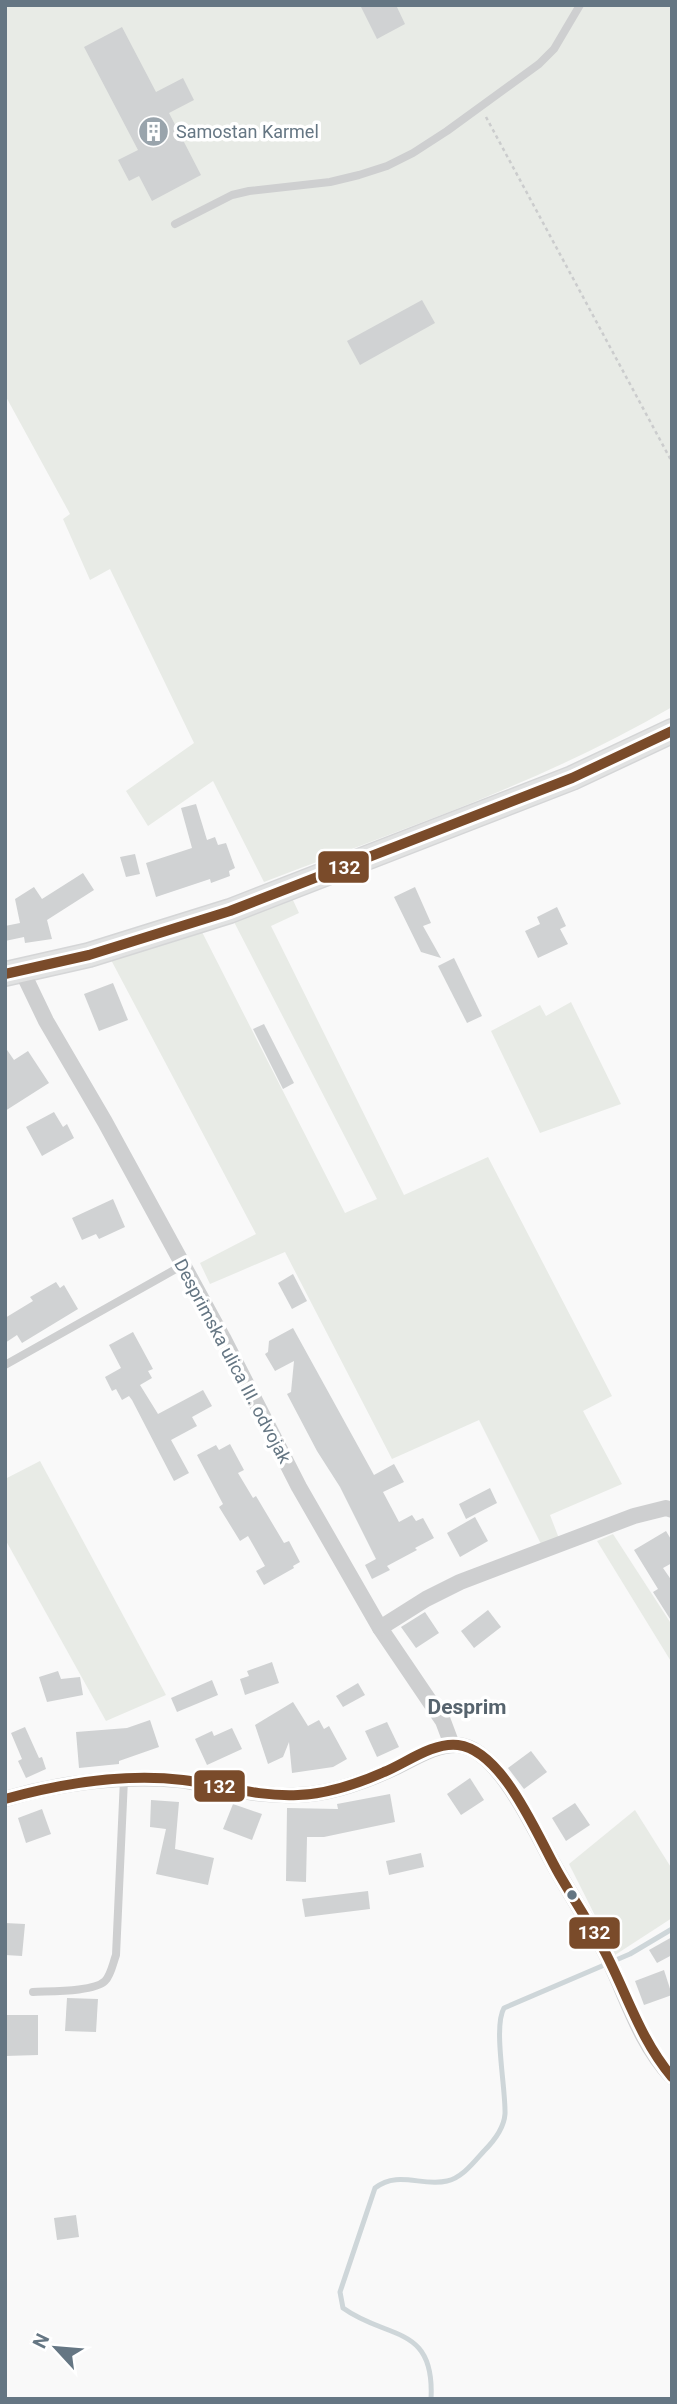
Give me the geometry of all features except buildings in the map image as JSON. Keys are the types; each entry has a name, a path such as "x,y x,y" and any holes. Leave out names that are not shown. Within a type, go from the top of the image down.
{"street":[{"path":"13,972 89,955 230,911 572,778 672,731"},
{"name":"Desprimska ulica III. odvojak","path":"13,972 37,1003 106,1122 299,1487 380,1628 443,1721 452,1745"},
{"path":"380,1628 426,1599 460,1582 634,1516 666,1508 672,1510"},
{"path":"5,1800 48,1789 124,1780 180,1780 254,1794 304,1795 346,1787 392,1769 432,1749 462,1745 473,1750 503,1778 523,1808 605,1952 644,2040 672,2077"}],"lane":[{"path":"175,224 232,195 330,182 387,166 447,131 538,64 554,49 580,5"},
{"path":"5,1366 183,1265"},
{"path":"33,1992 93,1987 105,1981 111,1971 116,1955 124,1780"}],"path":[{"path":"480,106 672,462"}],"shaded area":[{"path":"5,5 672,5 672,707 574,759 472,803 264,882 213,781 148,826 126,791 194,743 110,569 90,580 63,519 70,514 5,395"},
{"path":"292,898 299,913 271,926 404,1195 488,1157 612,1396 583,1411 622,1484 550,1515 560,1541 543,1548 479,1420 392,1459 285,1252 210,1284 200,1263 256,1234 110,958 201,930 345,1213 377,1199 233,920"},
{"path":"571,1002 621,1104 540,1133 491,1031 540,1005 546,1016"},
{"path":"40,1461 166,1695 106,1721 5,1539 5,1479"},
{"path":"613,1534 672,1625 672,1663 597,1541"},
{"path":"635,1810 672,1869 672,1918 615,1955 569,1864"}],"waterway":[{"path":"431,2399 430,2375 425,2358 417,2346 405,2337 343,2308 340,2292 375,2188 392,2180 438,2182 458,2177 495,2139 505,2114 500,2043 504,2008 630,1954 672,1929"}],"transit line":[{"name":"132","path":"5,974 89,955 230,911 572,778 672,731"},
{"name":"132","path":"5,1799 71,1784 138,1778 183,1780 269,1794 309,1794 363,1781 439,1747 458,1745 475,1751 505,1779 518,1798 605,1952 651,2047 672,2077"}],"place":[{"name":"Samostan Karmel","path":"153,131"}],"district":[{"name":"Desprim","path":"467,1707"}]}
